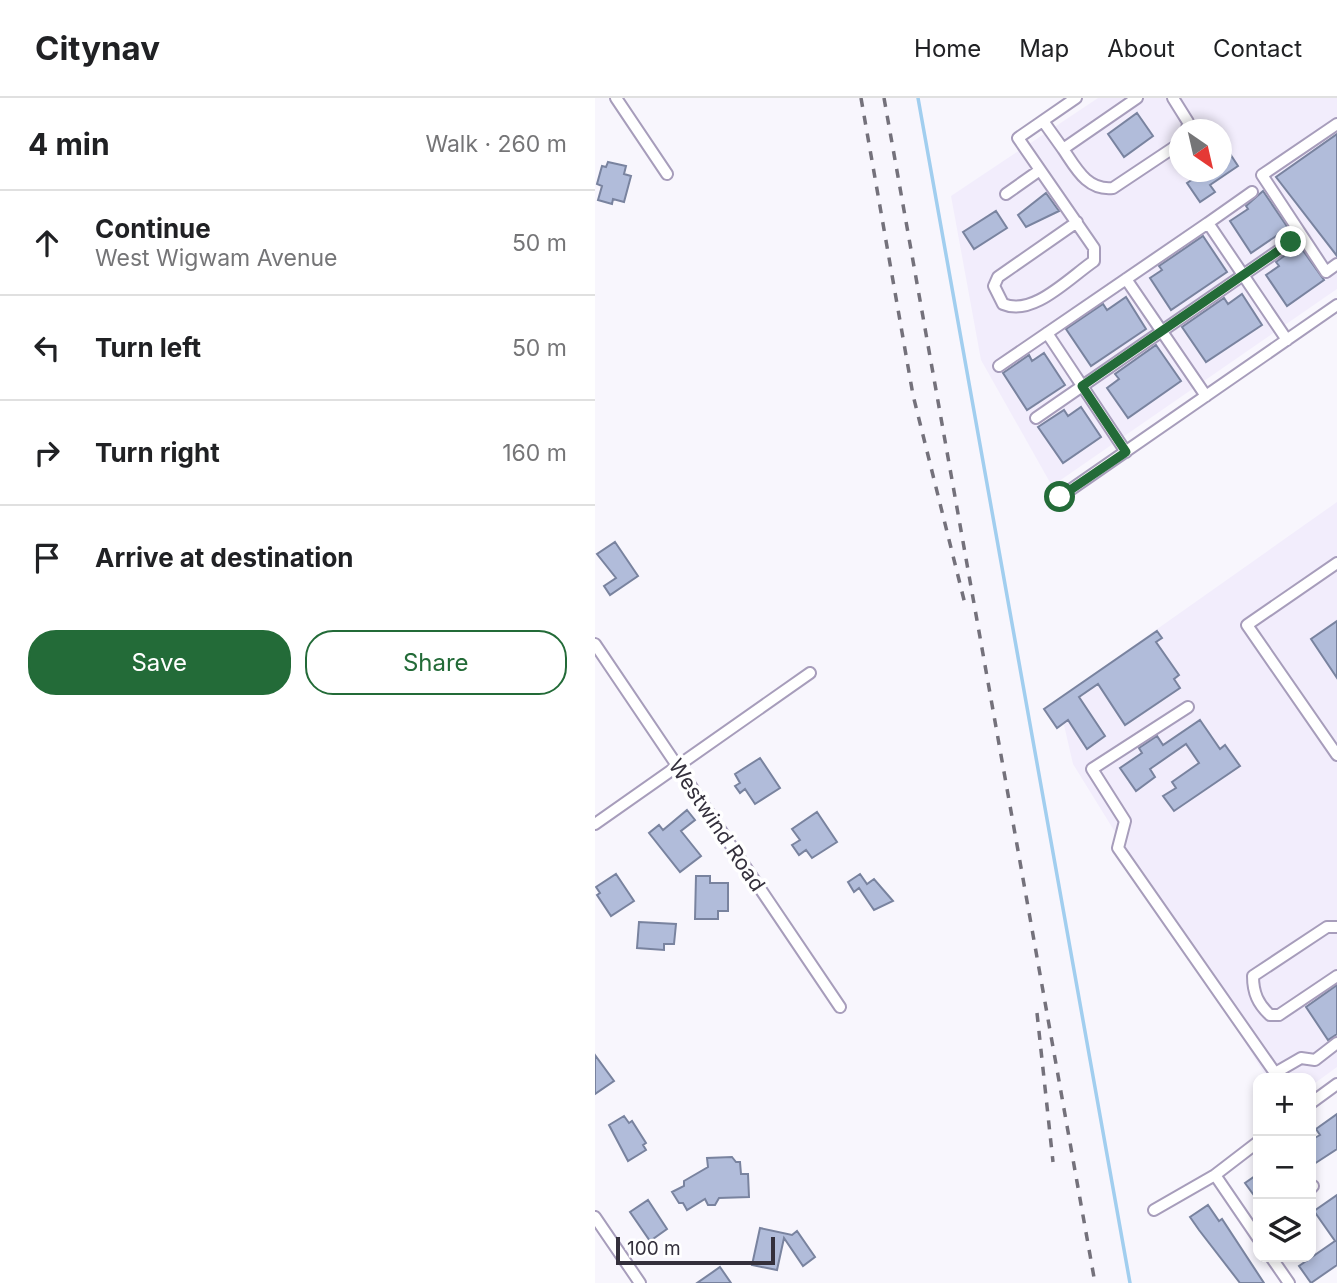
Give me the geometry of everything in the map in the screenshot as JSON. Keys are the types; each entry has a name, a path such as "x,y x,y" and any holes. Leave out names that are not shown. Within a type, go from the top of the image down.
{"street":[{"path":"616,98 667,174"},
{"path":"1076,98 1019,138 1094,248 1094,261 1030,306 1014,309 1003,304 994,286 998,277 1076,222"},
{"path":"1063,149 1137,98"},
{"path":"1174,98 1186,119"},
{"path":"1043,121 1084,179 1102,190 1113,188 1169,151"},
{"path":"1337,124 1262,176 1326,272 1337,264"},
{"path":"1006,194 1041,170"},
{"path":"999,366 1252,192"},
{"path":"1208,223 1287,340"},
{"path":"1036,418 1291,242"},
{"path":"1126,279 1206,397"},
{"path":"1060,497 1337,305"},
{"path":"1047,333 1126,452"},
{"path":"1337,563 1247,625 1337,755"},
{"name":"Westwind Road","path":"595,644 840,1007"},
{"path":"595,824 810,673"},
{"path":"1188,707 1092,769 1125,821 1118,848 1274,1073"},
{"path":"1337,928 1327,926 1253,976 1253,989 1260,1006 1271,1015 1279,1015 1337,976"},
{"path":"1280,1073 1301,1058 1315,1060 1337,1044"},
{"path":"1316,1099 1337,1084"},
{"path":"1154,1210 1215,1175 1253,1146"},
{"path":"1215,1175 1253,1227"},
{"path":"595,1217 640,1283"},
{"path":"1274,1262 1289,1283"}],"shaded area":[{"path":"1098,98 1337,98 1337,289 1052,486 981,360 951,196"},
{"path":"1337,502 1337,1067 1316,1082 1316,1073 1264,1073 1073,764 1058,699"}],"building":[{"path":"1137,113 1153,136 1124,157 1108,134"},
{"path":"1337,134 1337,256 1276,177"},
{"path":"1232,157 1238,166 1232,170"},
{"path":"608,162 626,166 624,174 631,176 624,202 613,199 612,204 598,200 602,186 597,184 602,166 606,167"},
{"path":"1214,182 1210,185 1215,192 1200,202 1187,183"},
{"path":"1263,191 1288,228 1251,253 1230,221 1248,209 1246,206"},
{"path":"1046,193 1059,211 1026,227 1018,215"},
{"path":"996,211 1007,228 974,249 963,232"},
{"path":"1203,236 1227,272 1171,310 1150,278 1162,270 1159,266"},
{"path":"1299,245 1324,280 1287,306 1266,275 1279,266 1276,262"},
{"path":"1242,294 1262,325 1206,362 1182,327 1224,298 1228,304"},
{"path":"1126,297 1146,329 1091,366 1066,329 1103,304 1107,310"},
{"path":"1156,345 1181,381 1128,418 1107,388 1119,379 1115,374"},
{"path":"1044,353 1065,385 1027,410 1003,373 1029,355 1032,361"},
{"path":"1081,407 1101,437 1063,463 1038,427 1064,410 1068,416"},
{"path":"615,542 638,576 610,595 604,586 616,578 597,554"},
{"path":"1337,621 1337,678 1311,639"},
{"path":"1157,631 1162,638 1156,642 1179,675 1174,679 1180,688 1125,725 1098,684 1079,697 1105,736 1087,749 1068,720 1057,728 1044,709"},
{"path":"1200,720 1220,749 1225,745 1240,766 1174,811 1163,796 1176,788 1172,782 1199,763 1186,744 1150,769 1155,777 1136,791 1120,768 1142,753 1139,748 1157,736 1163,745"},
{"path":"760,758 780,788 755,804 745,789 740,793 735,786 740,783 735,774"},
{"path":"687,810 695,820 681,831 701,856 680,872 649,833 659,825 663,830"},
{"path":"817,812 837,842 812,858 806,850 799,855 792,845 800,840 792,829"},
{"path":"616,874 634,901 611,916 597,895 600,893 596,887"},
{"path":"860,874 867,884 874,879 893,901 874,910 859,888 854,892 848,882"},
{"path":"696,876 710,876 710,883 728,883 728,911 718,911 718,919 695,919"},
{"path":"639,922 676,924 674,944 664,944 664,950 637,948"},
{"path":"1337,985 1337,1034 1328,1040 1306,1007"},
{"path":"595,1055 614,1081 595,1094"},
{"path":"1337,1114 1337,1149 1316,1163 1316,1137 1320,1135 1316,1129"},
{"path":"624,1116 629,1123 632,1121 646,1143 643,1145 646,1150 628,1161 609,1125"},
{"path":"732,1157 736,1162 740,1162 741,1174 748,1174 749,1197 719,1198 715,1205 708,1205 705,1199 687,1210 683,1203 679,1203 672,1192 684,1186 684,1181 708,1167 707,1158"},
{"path":"1253,1177 1253,1194 1245,1183"},
{"path":"1337,1195 1337,1265 1311,1283 1299,1266 1305,1262 1316,1262 1316,1254 1335,1241 1316,1214 1316,1210"},
{"path":"648,1200 667,1229 650,1241 630,1212"},
{"path":"1208,1205 1219,1221 1222,1219 1264,1283 1240,1283 1199,1230 1190,1217"},
{"path":"760,1228 792,1235 797,1231 815,1257 803,1266 784,1238 777,1270 752,1265"},
{"path":"720,1267 731,1283 697,1283"}],"waterway":[{"path":"918,98 1130,1283"}],"railway":[{"path":"861,98 913,395 965,604"},
{"path":"884,98 1095,1283"},
{"path":"1037,1013 1053,1162"}],"route":[{"path":"1060,497 1126,452 1082,386 1291,242"}]}
